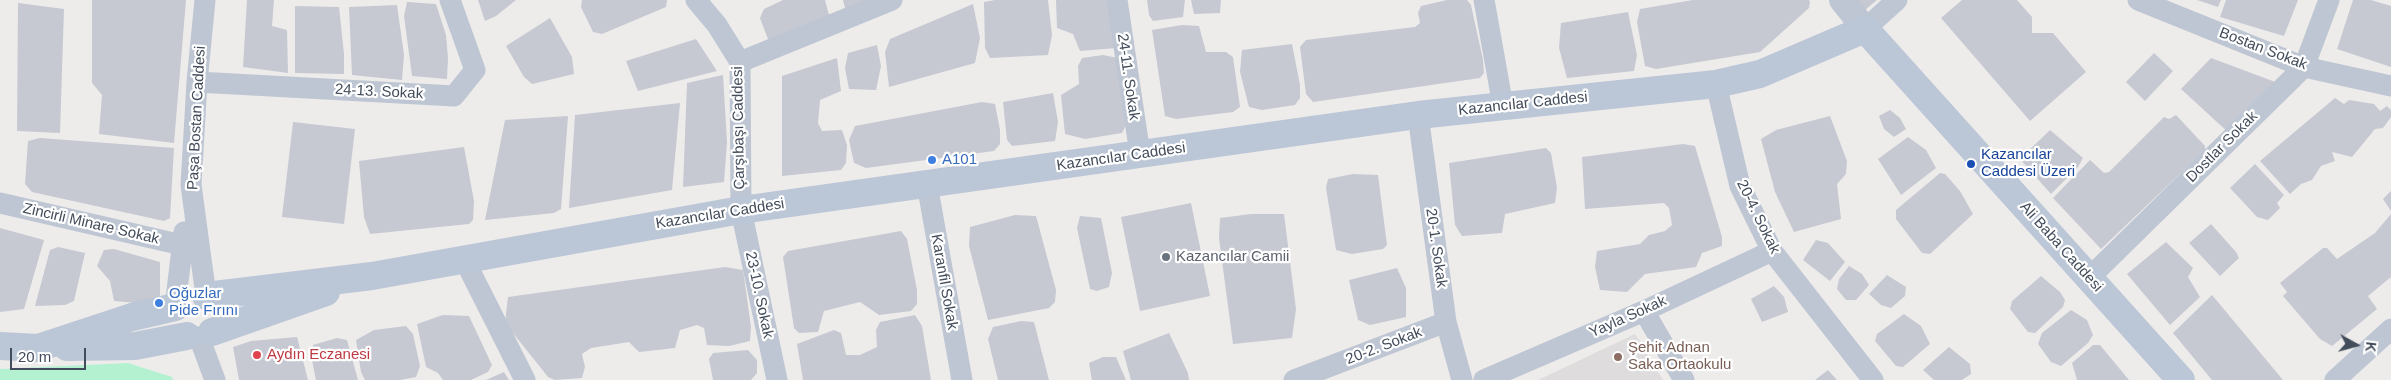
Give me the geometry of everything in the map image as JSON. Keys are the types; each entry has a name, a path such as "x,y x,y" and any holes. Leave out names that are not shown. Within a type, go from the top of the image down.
{"main road":[{"name":"Kazancılar Caddesi","path":"206,296 372,276 741,210 1418,115 1716,84 1760,74 1865,28"},
{"name":"Ali Baba Caddesi","path":"1865,28 2178,379"},
{"name":"Kazancılar Caddesi","path":"0,346 38,348 135,346 199,335 372,276"},
{"path":"192,294 206,296 216,306 218,320 199,335 179,330 174,321 175,307 183,297 192,294"},
{"path":"38,348 132,317 175,307"}],"street":[{"name":"Paşa Bostan Caddesi","path":"205,0 197,82 191,185 206,296"},
{"name":"24-13. Sokak","path":"197,82 454,96 475,70 450,0"},
{"name":"Çarşıbaşı Caddesi","path":"696,0 716,25 740,62 741,210"},
{"path":"740,62 892,0"},
{"name":"24-11. Sokak","path":"1117,0 1140,154"},
{"path":"1484,0 1503,106"},
{"name":"Ali Baba Caddesi","path":"1842,0 1865,28"},
{"path":"1865,28 1897,0"},
{"name":"Bostan Sokak","path":"2138,0 2304,67 2391,86"},
{"name":"Dostlar Sokak","path":"2089,278 2304,67 2329,0"},
{"name":"20-4. Sokak","path":"1716,84 1740,186 1772,251 1873,380"},
{"name":"20-1. Sokak","path":"1418,115 1446,322 1462,380"},
{"name":"Karanfil Sokak","path":"927,184 962,380"},
{"path":"175,307 191,185"},
{"name":"Zincirli Minare Sokak","path":"0,203 182,245"},
{"name":"23-10. Sokak","path":"741,210 777,380"},
{"name":"Yayla Sokak","path":"1484,380 1644,311 1772,251"},
{"path":"464,259 525,380"},
{"path":"1644,311 1684,380"},
{"name":"20-2. Sokak","path":"1294,380 1446,322"},
{"path":"2335,380 2391,329"},
{"path":"199,335 215,380"}],"shaded area":[{"name":"Şehit Adnan Saka Ortaokulu","path":"1635,334 1663,380 1538,380"}],"green space":[{"path":"128,363 172,377 173,380 0,380 0,369"}],"building":[{"path":"92,0 186,0 174,143 99,134 102,95 92,83"},
{"path":"247,0 274,0 272,26 287,30 288,73 243,67"},
{"path":"478,0 516,0 496,16 485,21"},
{"path":"582,0 667,1 666,7 602,34 593,32 581,7"},
{"path":"783,0 825,0 829,15 776,42 768,39 760,18 764,9"},
{"path":"843,0 873,0 845,8"},
{"path":"995,0 1048,0 1052,35 1048,55 990,58 985,48 984,2"},
{"path":"1056,0 1112,0 1116,48 1080,51 1073,34 1057,28"},
{"path":"1147,0 1185,0 1183,17 1153,21 1149,15"},
{"path":"1191,0 1221,0 1220,13 1194,14"},
{"path":"1447,0 1467,0 1471,5 1483,60 1484,73 1480,78 1313,102 1306,94 1300,47 1306,40 1415,27 1420,23 1418,13 1421,6"},
{"path":"1693,0 1809,0 1810,2 1809,8 1760,52 1656,69 1645,66 1637,22 1640,9"},
{"path":"1856,0 1877,0 1865,10"},
{"path":"1962,0 2017,0 2032,17 2032,33 2053,33 2086,72 2030,121 1941,18"},
{"path":"2197,0 2221,0 2218,7"},
{"path":"2226,0 2298,0 2284,36 2220,17"},
{"path":"2353,0 2371,0 2391,6 2391,67 2337,49"},
{"path":"407,2 436,4 446,35 447,79 412,76 404,16"},
{"path":"18,3 64,9 60,133 17,131"},
{"path":"973,4 980,38 975,63 889,87 885,52 890,39"},
{"path":"397,5 404,55 402,80 352,75 349,7"},
{"path":"295,6 339,7 344,74 295,73"},
{"path":"1628,12 1637,55 1634,71 1567,78 1559,48 1561,23"},
{"path":"550,18 572,57 574,74 532,84 524,77 506,46"},
{"path":"1182,25 1199,26 1206,52 1226,52 1233,57 1240,107 1233,112 1176,119 1165,116 1152,30"},
{"path":"696,39 717,71 638,91 626,61"},
{"path":"1292,44 1300,85 1300,98 1295,105 1262,110 1249,107 1240,72 1242,50"},
{"path":"877,45 881,66 876,90 849,89 845,68 848,53"},
{"path":"2154,53 2173,71 2145,101 2126,82"},
{"path":"1103,55 1118,58 1126,125 1122,133 1085,139 1065,134 1061,95 1079,84 1078,66 1082,58"},
{"path":"837,58 841,91 820,100 818,123 822,131 842,130 847,145 846,163 841,170 782,176 782,76"},
{"path":"2211,58 2278,83 2230,134 2181,89"},
{"path":"723,75 727,142 724,182 683,187 687,83"},
{"path":"1053,93 1058,122 1055,141 1012,146 1007,140 1003,102"},
{"path":"2335,98 2344,104 2349,100 2374,104 2380,111 2387,106 2391,110 2391,117 2383,128 2375,129 2352,157 2332,152 2335,161 2321,166 2312,180 2301,184 2290,194 2260,161"},
{"path":"982,102 995,104 1000,130 1000,144 994,151 866,168 854,163 849,140 855,126"},
{"path":"680,103 672,190 569,208 575,115"},
{"path":"1890,110 1900,118 1906,129 1894,137 1884,129 1879,116"},
{"path":"2176,115 2205,146 2205,150 2101,249 2053,198 2090,160 2104,173 2109,172 2164,117 2169,119"},
{"path":"568,116 561,209 554,213 485,220 505,120"},
{"path":"1830,116 1847,161 1846,174 1837,184 1841,219 1794,232 1775,192 1761,139 1776,130"},
{"path":"293,122 355,129 344,224 282,217"},
{"path":"2050,130 2083,158 2078,167 2051,194 2020,159"},
{"path":"1908,137 1926,150 1936,168 1901,195 1878,159"},
{"path":"40,138 174,148 170,218 164,221 32,192 25,184 28,141"},
{"path":"1683,144 1695,146 1722,237 1722,246 1702,253 1696,267 1645,274 1627,292 1600,290 1595,267 1597,251 1640,244 1649,235 1665,231 1672,225 1669,208 1664,203 1585,209 1582,157"},
{"path":"464,147 474,201 473,220 469,224 370,234 364,217 359,161"},
{"path":"1546,148 1551,153 1557,188 1555,203 1505,214 1502,233 1462,236 1455,225 1449,163"},
{"path":"2255,164 2284,195 2277,203 2280,208 2268,220 2257,217 2230,188"},
{"path":"1940,173 1945,174 1960,191 1973,214 1930,254 1922,253 1896,219 1896,210"},
{"path":"1353,174 1378,175 1387,245 1383,249 1352,254 1336,250 1326,188 1328,179"},
{"path":"2391,191 2391,211 2383,199"},
{"name":"Kazancılar Camii","path":"1191,203 1210,296 1140,311 1121,217"},
{"path":"1251,214 1284,214 1296,309 1292,338 1233,344 1219,238 1220,218"},
{"path":"2391,214 2391,277 2368,296 2377,309 2332,346 2320,339 2283,296 2287,292 2280,283 2323,248 2327,248 2337,259 2375,233"},
{"path":"1015,215 1036,216 1056,290 1055,302 1049,308 988,320 969,246 970,227"},
{"path":"1080,216 1101,218 1112,273 1109,287 1097,291 1090,289 1077,228"},
{"path":"2211,224 2239,258 2220,276 2189,243"},
{"path":"0,228 44,240 24,309 0,312"},
{"path":"901,231 907,239 917,290 917,304 911,311 879,315 860,302 824,311 818,332 799,333 794,328 783,257 788,251"},
{"path":"1816,240 1828,243 1845,262 1830,281 1803,260"},
{"path":"2166,242 2193,268 2188,277 2200,297 2170,325 2127,274"},
{"path":"58,247 85,253 74,301 65,305 35,306 50,250"},
{"path":"114,249 160,262 160,305 114,301 110,281 97,266 104,250"},
{"path":"1849,266 1862,274 1869,285 1856,300 1846,300 1837,289 1839,279"},
{"path":"725,267 743,270 751,327 750,341 729,346 707,345 704,328 697,325 680,330 675,348 639,352 629,342 591,348 582,354 585,367 582,378 555,380 548,377 505,323 508,297"},
{"path":"1397,268 1406,288 1406,317 1370,325 1358,320 1349,280"},
{"path":"1887,275 1906,287 1905,296 1891,308 1881,305 1869,294"},
{"path":"2041,276 2060,292 2065,300 2063,307 2035,333 2028,332 2010,309 2012,301"},
{"path":"1774,286 1784,297 1788,312 1762,322 1751,299"},
{"path":"2212,295 2283,380 2212,380 2173,333"},
{"path":"2071,310 2087,320 2093,335 2088,343 2061,366 2051,362 2038,344 2042,333"},
{"path":"1904,314 1921,326 1930,344 1903,367 1896,366 1875,341 1877,334"},
{"path":"443,315 469,316 492,365 488,372 471,380 443,380 438,373 426,367 417,324"},
{"path":"915,315 922,326 931,380 803,380 797,344 834,330 841,333 846,355 860,355 877,347 876,330 880,322"},
{"path":"1021,321 1034,322 1049,380 998,380 988,339 993,327"},
{"path":"406,326 413,334 420,366 416,377 400,380 365,380 361,372 356,340 374,330"},
{"path":"1169,333 1188,373 1189,380 1131,380 1123,351"},
{"path":"297,337 308,380 239,380 233,347 251,341"},
{"path":"337,338 347,340 358,380 316,380 312,360 313,345"},
{"path":"2093,345 2100,345 2129,380 2077,380 2072,363"},
{"path":"1949,347 1970,364 1971,374 1962,380 1934,380 1923,370"},
{"path":"748,350 757,360 757,373 751,380 713,380 709,359 713,353"},
{"path":"1103,357 1116,357 1126,380 1092,380 1089,363"},
{"path":"1828,370 1837,380 1815,380"},
{"path":"504,372 509,380 486,380"}],"place":[{"name":"A101","path":"932,160"},
{"name":"Kazancılar Caddesi Üzeri","path":"1971,164"},
{"name":"Kazancılar Camii","path":"1166,257"},
{"name":"Oğuzlar Pide Fırını","path":"159,303"},
{"name":"Aydın Eczanesi","path":"257,355"},
{"name":"Şehit Adnan Saka Ortaokulu","path":"1618,357"}]}
